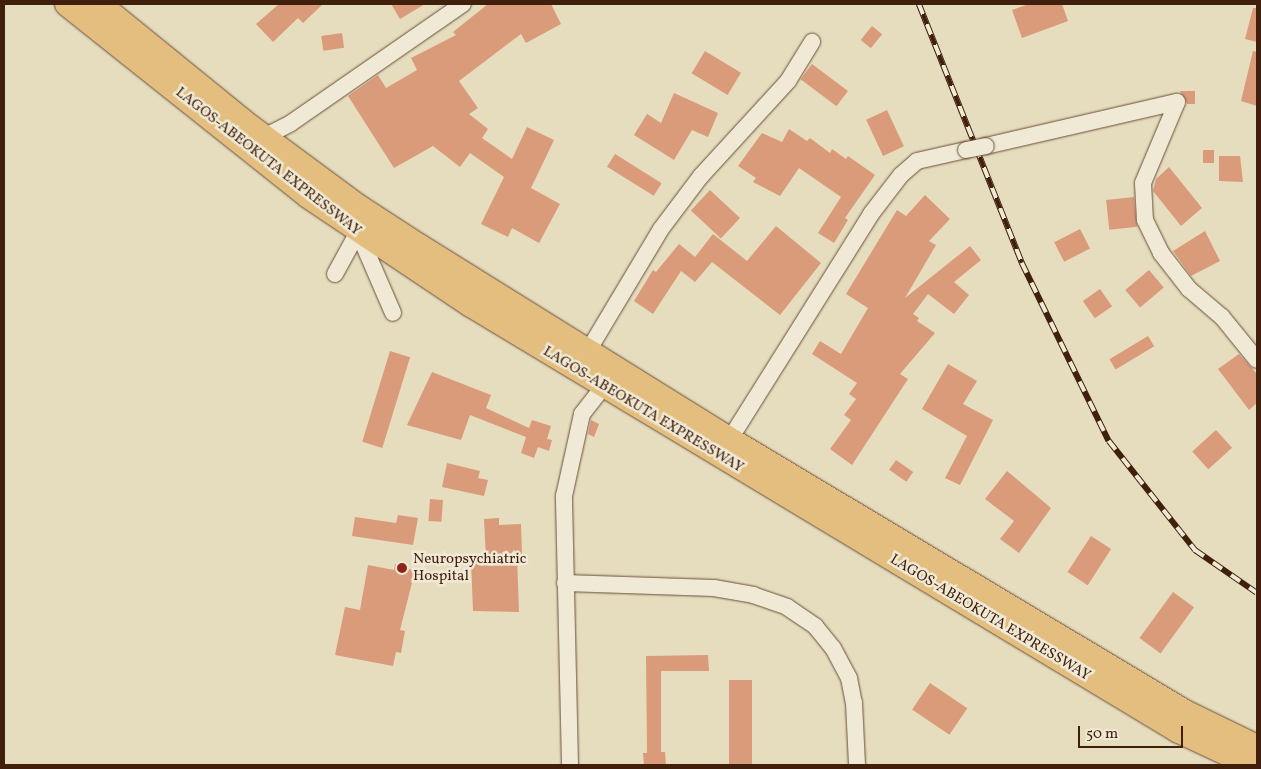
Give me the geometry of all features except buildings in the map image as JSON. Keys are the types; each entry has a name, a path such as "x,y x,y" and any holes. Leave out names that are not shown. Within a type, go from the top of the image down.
{"highway":[{"name":"LAGOS-ABEOKUTA EXPRESSWAY","path":"67,4 259,158 358,232 603,387 1179,731 1252,765"},
{"name":"LAGOS-ABEOKUTA EXPRESSWAY","path":"99,4 264,137 359,207 727,438 1184,712 1257,747"}],"street":[{"path":"264,137 292,123 463,4"},
{"path":"588,351 661,229 700,176 788,81 812,42"},
{"path":"727,438 734,432 871,214 901,175 917,161 1177,102 1143,183 1145,220 1161,253 1189,289 1222,317 1257,360"},
{"path":"335,274 358,232"},
{"path":"358,232 393,312"},
{"path":"570,765 564,496 569,462 582,414 603,387"},
{"path":"565,583 714,588 753,595 787,607 815,626 833,648 849,678 854,703 858,765"}],"railway":[{"path":"919,4 1022,263 1109,441 1195,550 1257,593"}],"place":[{"name":"Neuropsychiatric Hospital","path":"402,568"}]}
